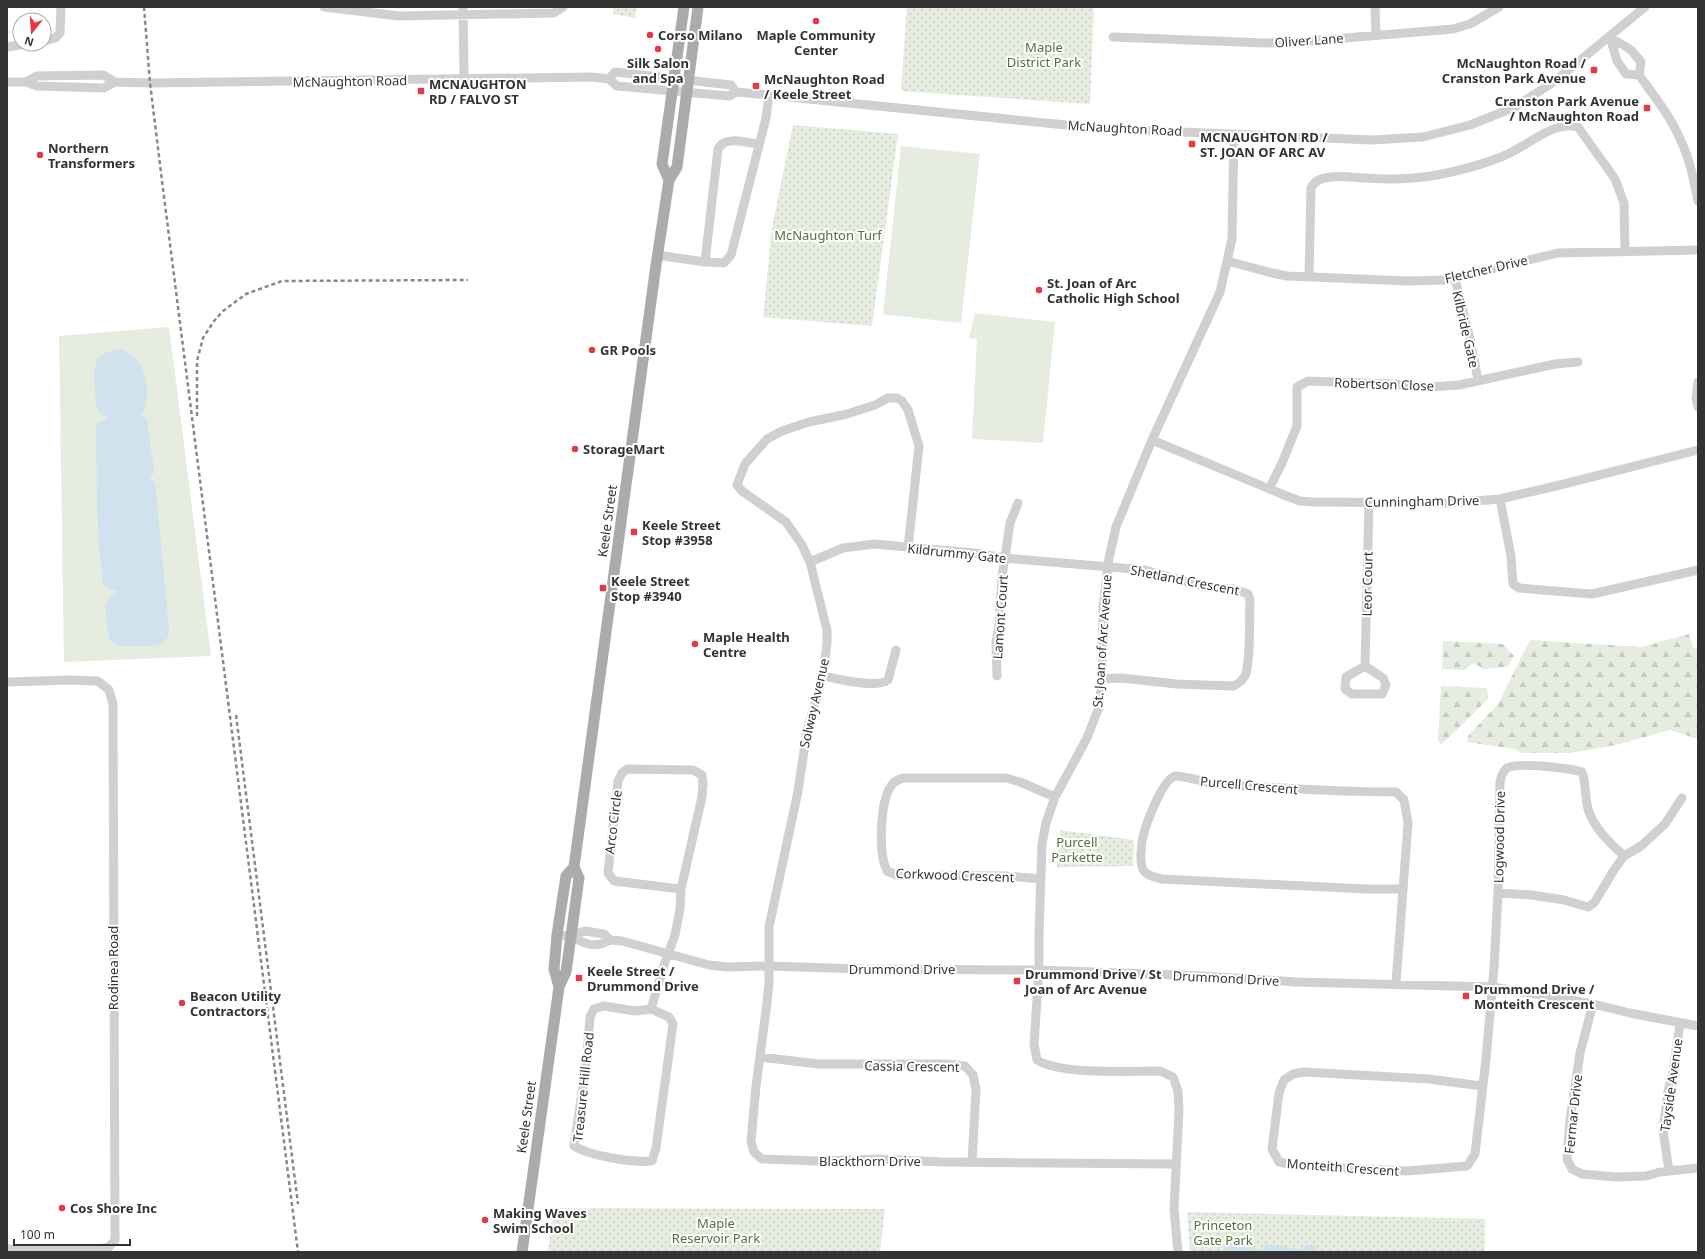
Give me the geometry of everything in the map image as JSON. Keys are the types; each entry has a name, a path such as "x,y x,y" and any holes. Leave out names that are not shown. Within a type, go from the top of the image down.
{"main road":[{"name":"Keele Street","path":"669,180 662,164 684,7"},
{"name":"Keele Street","path":"522,1252 559,986 566,972 579,878 574,867 657,255 669,180 677,167 698,7"},
{"name":"Keele Street","path":"559,986 554,969 558,935 566,876 574,867"}],"street":[{"path":"52,39 60,33 62,26 61,7"},
{"path":"324,7 399,16 463,11 554,13 562,7"},
{"path":"1375,7 1376,35"},
{"name":"Oliver Lane","path":"1113,37 1265,43 1297,42 1453,29 1470,24 1499,7"},
{"name":"McNaughton Road","path":"7,82 26,82 37,76 103,75 115,82 166,83 580,77 609,79 617,86 728,96 736,92 1106,129 1372,140 1423,137 1470,125 1515,107 1541,91 1610,37 1645,7"},
{"path":"463,11 464,79"},
{"path":"1610,37 1617,61 1626,74 1639,75"},
{"path":"1610,37 1632,50 1641,62 1639,75 1662,108 1681,140 1690,165 1698,201"},
{"name":"McNaughton Road","path":"609,79 615,72 674,78 731,85 736,92"},
{"path":"657,255 705,262 724,263 731,255 766,118 769,95"},
{"path":"1309,276 1311,188 1314,183 1320,179 1332,176 1386,179 1412,178 1458,171 1501,157 1550,131 1565,125 1578,128 1615,179 1624,203 1624,251"},
{"name":"St. Joan of Arc Avenue","path":"1178,1252 1174,1209 1178,1090 1173,1077 1160,1071 1070,1069 1046,1066 1037,1060 1034,1044 1039,970 1042,844 1046,823 1055,797 1095,720 1099,707 1102,679 1103,607 1111,542 1152,440 1220,292 1232,239 1234,134"},
{"path":"705,262 718,147 727,141 759,144"},
{"name":"Fletcher Drive","path":"1227,261 1272,273 1409,281 1446,280 1558,253 1698,250"},
{"name":"Kilbride Gate","path":"1455,278 1470,339 1478,380"},
{"name":"Robertson Close","path":"1269,489 1282,463 1295,430 1297,387 1303,383 1308,381 1430,387 1459,385 1555,364 1578,362"},
{"path":"1698,382 1696,398 1698,407"},
{"name":"Solway Avenue","path":"768,966 769,927 798,791 807,731 822,676 827,643 826,630 810,562 802,545 786,522 742,491 737,484 745,464 767,439 782,431 809,422 847,414 875,405 892,397 902,400 908,410 919,446 908,548"},
{"name":"Cunningham Drive","path":"1152,440 1300,501 1313,502 1449,503 1500,499 1698,450"},
{"path":"1500,499 1511,556 1513,584 1519,588 1592,594 1698,570"},
{"name":"Leor Court","path":"1365,666 1369,502"},
{"name":"Lamont Court","path":"997,676 996,643 1005,558 1010,523 1018,503"},
{"name":"Kildrummy Gate","path":"810,562 843,548 856,545 874,544 975,553 1005,558 1108,566"},
{"name":"Shetland Crescent","path":"1102,679 1121,678 1177,684 1233,686 1240,682 1244,677 1247,665 1250,600 1248,594 1234,589 1202,586 1145,570 1108,566"},
{"path":"822,676 884,684 888,680 896,650"},
{"name":"Rodinea Road","path":"7,682 69,680 98,681 109,690 113,704 113,968 116,1184 115,1240 109,1247 95,1250 7,1249"},
{"name":"Logwood Drive","path":"1492,987 1498,894 1500,782 1502,775 1508,768 1516,766 1561,767 1582,772 1585,780 1588,812 1604,836 1624,856"},
{"name":"Arco Circle","path":"668,953 675,935 680,909 681,889 702,797 702,775 693,770 627,769 622,773 618,781 608,873 614,881 681,889"},
{"name":"Purcell Crescent","path":"1396,983 1408,822 1404,800 1396,792 1322,791 1232,786 1202,782 1186,777 1176,776 1168,781 1156,802 1142,838 1141,861 1144,872 1150,876 1162,879 1366,889 1402,889"},
{"name":"Corkwood Crescent","path":"1041,879 1006,876 897,875 887,871 884,866 881,851 882,823 890,786 896,780 904,778 1006,778 1020,782 1055,797"},
{"path":"1498,894 1532,895 1564,900 1588,907 1594,903 1624,856 1641,846 1665,824 1682,798"},
{"name":"Drummond Drive","path":"558,935 570,936 583,943 601,945 610,940 622,941 715,966 728,967 768,966 862,970 1039,970 1204,976 1296,982 1396,983 1463,987 1492,987 1593,1004 1698,1026"},
{"path":"651,1009 668,953"},
{"name":"Blackthorn Drive","path":"768,966 768,990 751,1141 754,1152 762,1158 818,1161 878,1159 972,1162 1176,1164"},
{"name":"Monteith Crescent","path":"1482,1086 1429,1079 1304,1072 1293,1074 1284,1080 1279,1093 1272,1149 1279,1162 1299,1166 1407,1171 1467,1166 1475,1154 1482,1086 1492,987"},
{"name":"Fermar Drive","path":"1593,1004 1580,1053 1570,1120 1567,1159 1572,1169 1582,1174 1616,1177 1646,1176 1669,1171 1698,1168"},
{"name":"Treasure Hill Road","path":"604,1006 635,1011 651,1009 669,1017 673,1024 656,1148 652,1160 639,1162 583,1152 574,1146 586,1066 590,1017 594,1009 604,1006"},
{"name":"Tayside Avenue","path":"1669,1171 1663,1130 1680,1023"},
{"name":"Cassia Crescent","path":"760,1056 818,1064 946,1064 965,1066 973,1075 976,1089 972,1162"}],"green space":[{"path":"614,7 637,7 635,18 613,14"},
{"name":"Maple District Park","path":"907,7 1094,7 1090,104 901,91"},
{"name":"McNaughton Turf","path":"793,125 898,134 872,326 763,317 772,227"},
{"path":"901,146 980,154 961,323 883,314"},
{"path":"975,313 1055,322 1043,443 972,439 977,339 969,338"},
{"path":"169,327 211,656 64,662 59,336"},
{"path":"1689,634 1693,648 1698,647 1698,739 1670,730 1616,745 1570,753 1522,753 1514,749 1467,742 1468,736 1498,704 1530,640 1641,647"},
{"path":"1443,641 1503,644 1514,656 1507,667 1483,669 1474,663 1464,670 1442,669"},
{"path":"1441,686 1487,688 1488,699 1441,745 1438,740"},
{"name":"Purcell Parkette","path":"1060,830 1134,840 1133,866 1057,867"},
{"name":"Maple Reservoir Park","path":"553,1208 885,1209 880,1252 548,1252"},
{"name":"Princeton Gate Park","path":"1187,1212 1485,1219 1485,1252 1190,1252"}],"water":[{"path":"120,349 136,359 143,371 147,386 146,402 141,415 147,418 154,472 150,479 155,482 169,628 168,637 163,643 150,646 119,646 109,640 105,607 110,596 118,591 110,590 103,585 97,507 96,424 106,420 107,417 100,414 96,406 94,371 98,358 107,352"},
{"path":"1237,1240 1241,1244 1252,1245 1255,1249 1262,1251 1266,1244 1280,1246 1284,1243 1284,1247 1295,1248 1296,1252 1223,1252 1224,1246"},
{"path":"1311,1244 1319,1250 1319,1252 1296,1252 1302,1247"}],"railway":[{"path":"144,7 150,83 162,181 298,1252"},
{"path":"197,416 197,361 203,338 214,321 223,311 246,294 282,281 468,280"},
{"path":"236,715 298,1204"}],"place":[{"name":"Maple Community Center","path":"816,21"},
{"name":"Corso Milano","path":"650,35"},
{"name":"Silk Salon and Spa","path":"658,49"},
{"name":"McNaughton Road / Cranston Park Avenue","path":"1594,70"},
{"name":"McNaughton Road / Keele Street","path":"756,86"},
{"name":"MCNAUGHTON RD / FALVO ST","path":"421,91"},
{"name":"Cranston Park Avenue / McNaughton Road","path":"1647,108"},
{"name":"MCNAUGHTON RD / ST. JOAN OF ARC AV","path":"1192,144"},
{"name":"Northern Transformers","path":"40,155"},
{"name":"St. Joan of Arc Catholic High School","path":"1039,290"},
{"name":"GR Pools","path":"592,350"},
{"name":"StorageMart","path":"575,449"},
{"name":"Keele Street Stop #3958","path":"634,532"},
{"name":"Keele Street Stop #3940","path":"603,588"},
{"name":"Maple Health Centre","path":"695,644"},
{"name":"Keele Street / Drummond Drive","path":"579,978"},
{"name":"Drummond Drive / St Joan of Arc Avenue","path":"1017,981"},
{"name":"Drummond Drive / Monteith Crescent","path":"1466,996"},
{"name":"Beacon Utility Contractors","path":"182,1003"},
{"name":"Cos Shore Inc","path":"62,1208"},
{"name":"Making Waves Swim School","path":"485,1220"}]}
